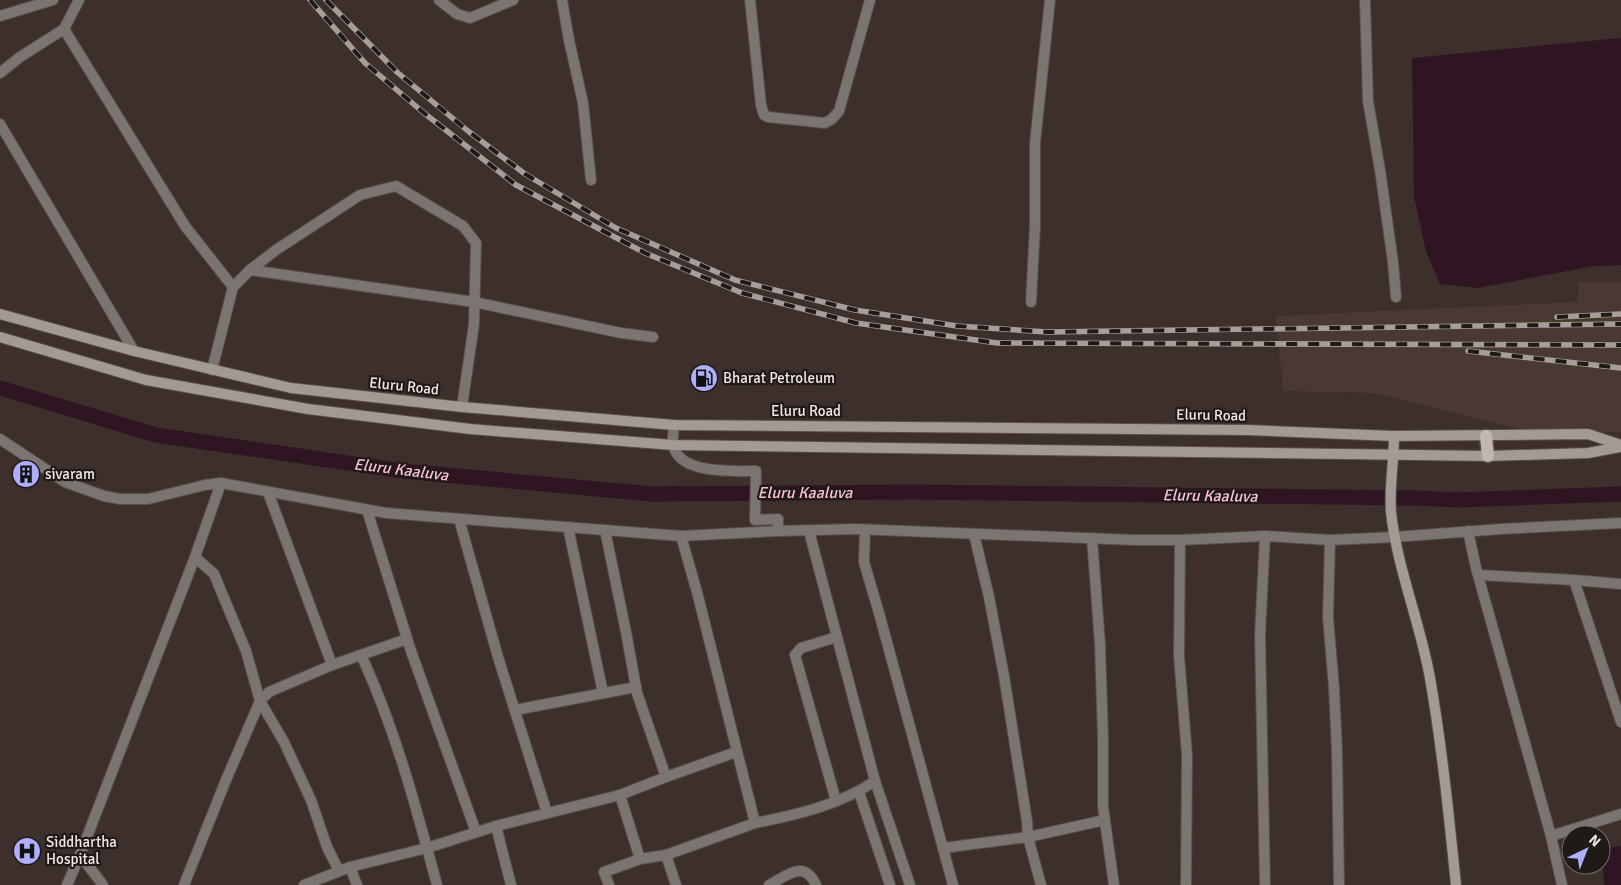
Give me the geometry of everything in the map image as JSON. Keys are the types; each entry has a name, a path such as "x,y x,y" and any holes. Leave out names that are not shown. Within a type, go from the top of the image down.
{"main road":[{"name":"Eluru Road","path":"0,314 134,351 291,388 462,407 674,425 1246,430 1394,436 1588,434 1621,446"},
{"name":"Eluru Road","path":"0,337 146,380 308,409 470,429 673,445 1394,456 1588,453 1621,446"},
{"path":"1394,436 1391,511 1395,537 1430,676 1446,790 1456,885"},
{"path":"1486,436 1488,456"}],"street":[{"path":"0,16 53,0"},
{"path":"0,73 20,57 64,29 79,0"},
{"path":"439,0 457,14 470,18 513,0"},
{"path":"562,0 583,104 591,180"},
{"path":"750,0 761,105 764,114 768,118 825,123 839,112 870,0"},
{"path":"1031,302 1035,226 1035,143 1050,0"},
{"path":"1365,0 1368,101 1382,179 1396,297"},
{"path":"64,29 185,226 233,287"},
{"path":"0,124 134,351"},
{"path":"212,370 233,287 250,270 276,250 360,195 396,186 463,226 476,243 474,324 462,407"},
{"path":"250,270 474,302 621,333 653,337"},
{"path":"674,425 673,445 678,455 695,467 756,471 755,520 778,519 778,530"},
{"path":"0,439 65,482 120,500 148,499 221,483 386,513 681,536 778,530 860,530 1180,540 1265,536 1330,540 1621,523"},
{"path":"66,885 80,855 195,557 221,483"},
{"path":"268,492 332,665"},
{"path":"367,510 407,639 476,832"},
{"path":"459,519 498,658 547,813"},
{"path":"568,528 603,693"},
{"path":"605,530 636,687 666,777"},
{"path":"860,530 866,573 880,613 953,885"},
{"path":"809,531 875,781 910,885"},
{"path":"1468,531 1552,836 1562,885"},
{"path":"974,534 989,597 1004,676 1027,820 1028,837 1041,885"},
{"path":"681,536 697,592 755,823"},
{"path":"1265,536 1260,634 1265,885"},
{"path":"1092,538 1100,644 1103,807 1114,885"},
{"path":"1180,540 1179,656 1187,754 1186,885"},
{"path":"1330,540 1328,617 1337,751 1339,885"},
{"path":"195,557 214,574 246,651 260,700 284,742 311,800 327,847 339,872"},
{"path":"1478,572 1621,584"},
{"path":"1574,580 1621,722"},
{"path":"836,801 795,655 801,648 837,637"},
{"path":"184,885 260,700 269,692 332,665 407,639"},
{"path":"361,655 380,698 437,885"},
{"path":"515,710 636,687"},
{"path":"304,885 350,867 427,848 496,826 620,795 736,752"},
{"path":"608,885 604,872 640,859 666,855 755,823 798,814 859,792 875,781"},
{"path":"859,792 890,885"},
{"path":"620,795 640,859"},
{"path":"1552,836 1621,814"},
{"path":"943,848 1028,837 1105,820"},
{"path":"496,826 511,885"},
{"path":"80,855 103,885"},
{"path":"666,855 676,885"},
{"path":"350,867 357,885"},
{"path":"768,885 797,870 811,874 816,885"}],"shaded area":[{"path":"1621,38 1621,265 1593,266 1478,288 1440,284 1426,251 1414,196 1412,58"},
{"path":"1579,282 1621,282 1621,432 1523,430 1375,393 1283,391 1276,316 1577,302"},
{"path":"1621,846 1621,885 1604,885 1603,875 1611,875 1611,848"}],"waterway":[{"name":"Eluru Kaaluva","path":"0,388 156,435 403,471 652,494 913,492 1457,500 1621,494"}],"railway":[{"path":"310,0 365,63 424,113 516,185 645,253 742,293 856,323 997,343 1621,345"},
{"path":"326,0 398,73 468,131 525,174 616,228 735,280 855,310 957,326 1048,332 1621,324"},
{"path":"1557,317 1621,314"},
{"path":"1468,351 1621,368"}],"place":[{"name":"Bharat Petroleum","path":"704,378"},
{"name":"sivaram","path":"26,474"},
{"name":"Siddhartha Hospital","path":"27,851"}]}
